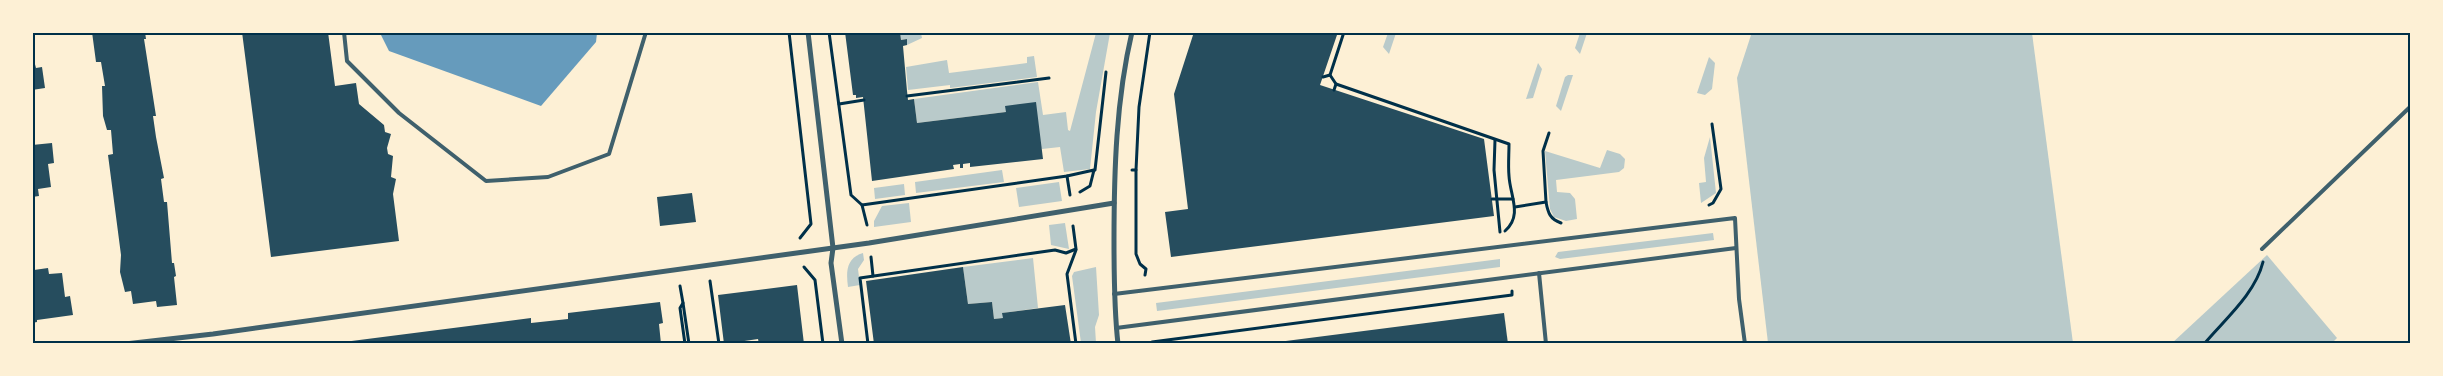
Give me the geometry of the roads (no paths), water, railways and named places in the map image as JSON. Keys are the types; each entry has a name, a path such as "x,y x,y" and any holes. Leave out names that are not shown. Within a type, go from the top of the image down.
{"street":[{"path":"808,32 833,248 831,262 842,344"},
{"path":"1118,344 1114,294 1114,204 1118,120 1132,32"},
{"path":"125,344 213,334 833,248 1114,204"}],"lane":[{"path":"344,32 347,61 399,113 486,181 548,177 609,154 646,32"},
{"path":"2262,249 2410,107"},
{"path":"1114,294 1735,218 1739,300 1746,344"},
{"path":"1116,328 1736,248"},
{"path":"1539,273 1546,344"}],"water":[{"path":"380,33 597,33 596,42 541,106 389,51"}]}
